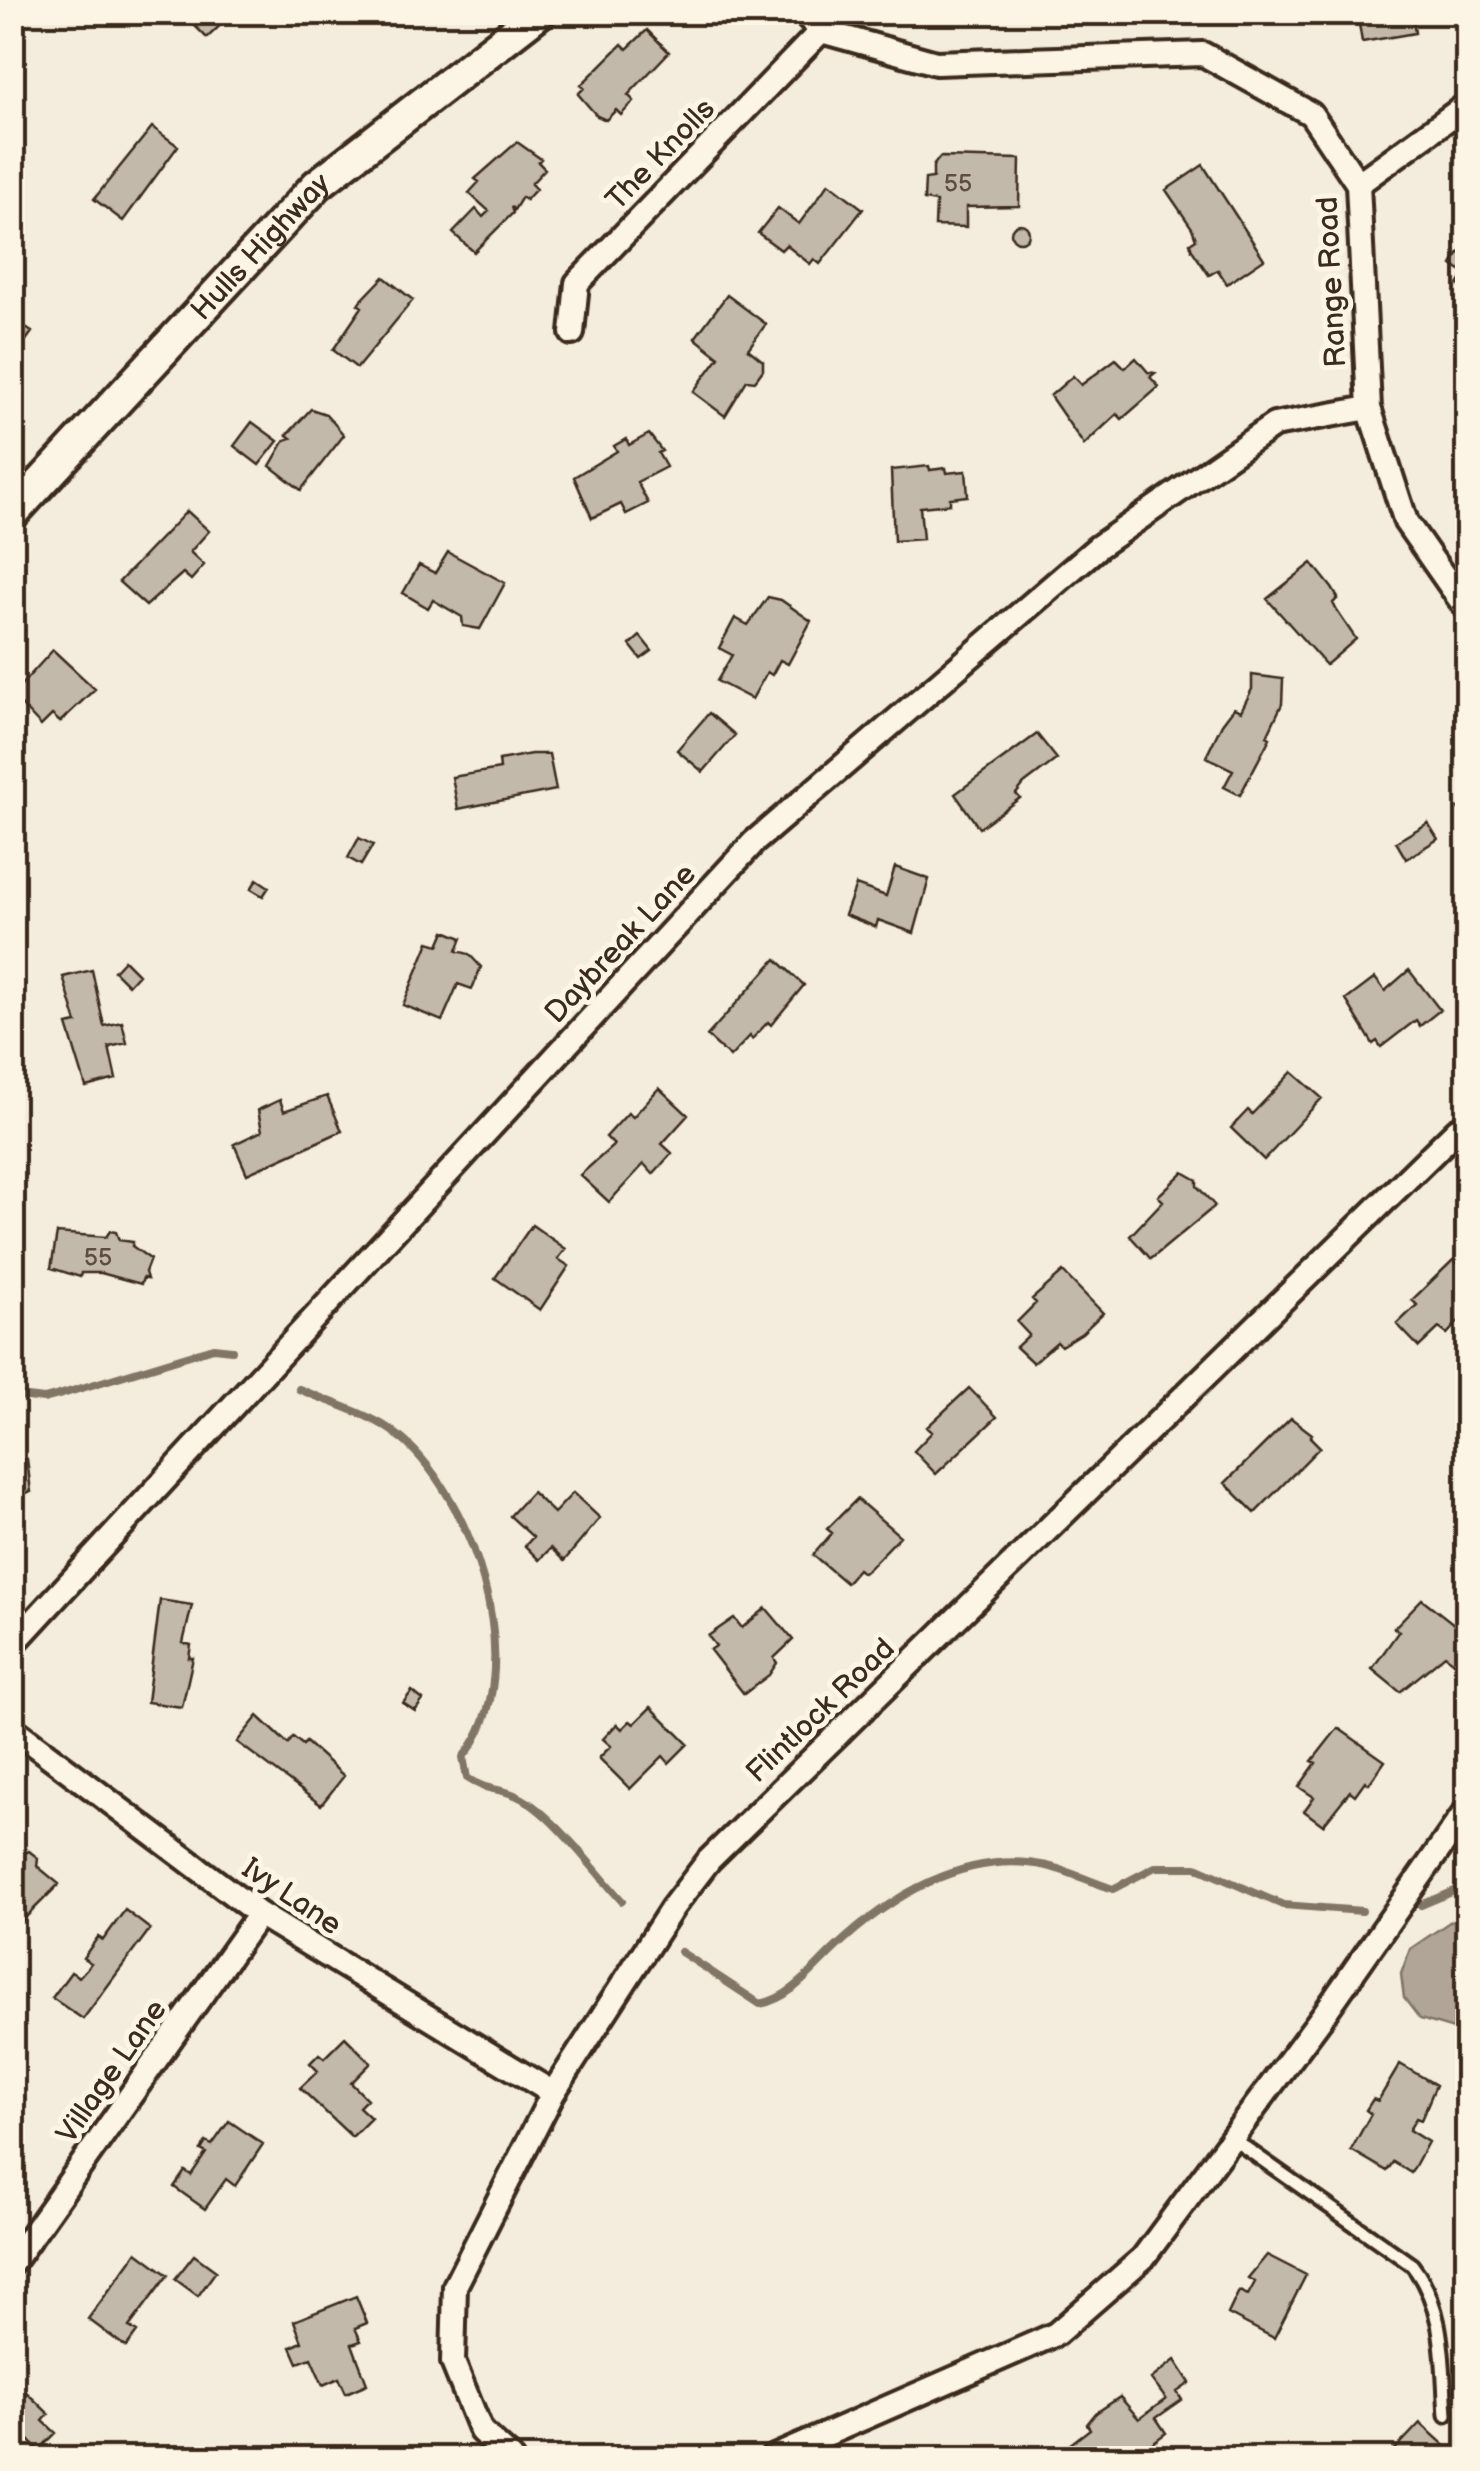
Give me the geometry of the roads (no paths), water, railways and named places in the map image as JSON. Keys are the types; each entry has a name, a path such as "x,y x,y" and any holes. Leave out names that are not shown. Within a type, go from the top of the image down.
{"street":[{"name":"Hulls Highway","path":"12,514 317,186 540,12"},
{"name":"Range Road","path":"802,12 822,32 936,64 1204,54 1311,114 1358,184 1369,408 1406,522 1466,607"},
{"name":"The Knolls","path":"572,333 576,284 822,32"},
{"path":"1358,184 1468,104"},
{"name":"Daybreak Lane","path":"12,1645 754,842 1098,547 1274,425 1369,408"},
{"name":"Flintlock Road","path":"510,2458 481,2431 453,2362 455,2286 553,2094 673,1907 709,1860 1457,1130 1468,1125"},
{"name":"Ivy Lane","path":"12,1728 259,1914 553,2094"},
{"path":"772,2458 1056,2334 1143,2258 1324,2014 1468,1808"},
{"name":"Village Lane","path":"12,2263 259,1914"}],"lane":[{"path":"1230,2138 1412,2265 1429,2287 1438,2312 1446,2415"}],"waterway":[{"path":"12,1395 44,1399 213,1348 232,1350"},
{"path":"299,1389 383,1425 415,1451 443,1488 466,1532 483,1580 493,1630 493,1678 484,1721 463,1757 467,1778 510,1793 544,1815 622,1901"},
{"path":"681,1952 760,2004 791,1990 855,1930 904,1895 959,1871 1017,1862 1055,1868 1113,1889 1155,1867 1196,1867 1283,1905 1362,1911"},
{"path":"1421,1905 1468,1885"}]}
